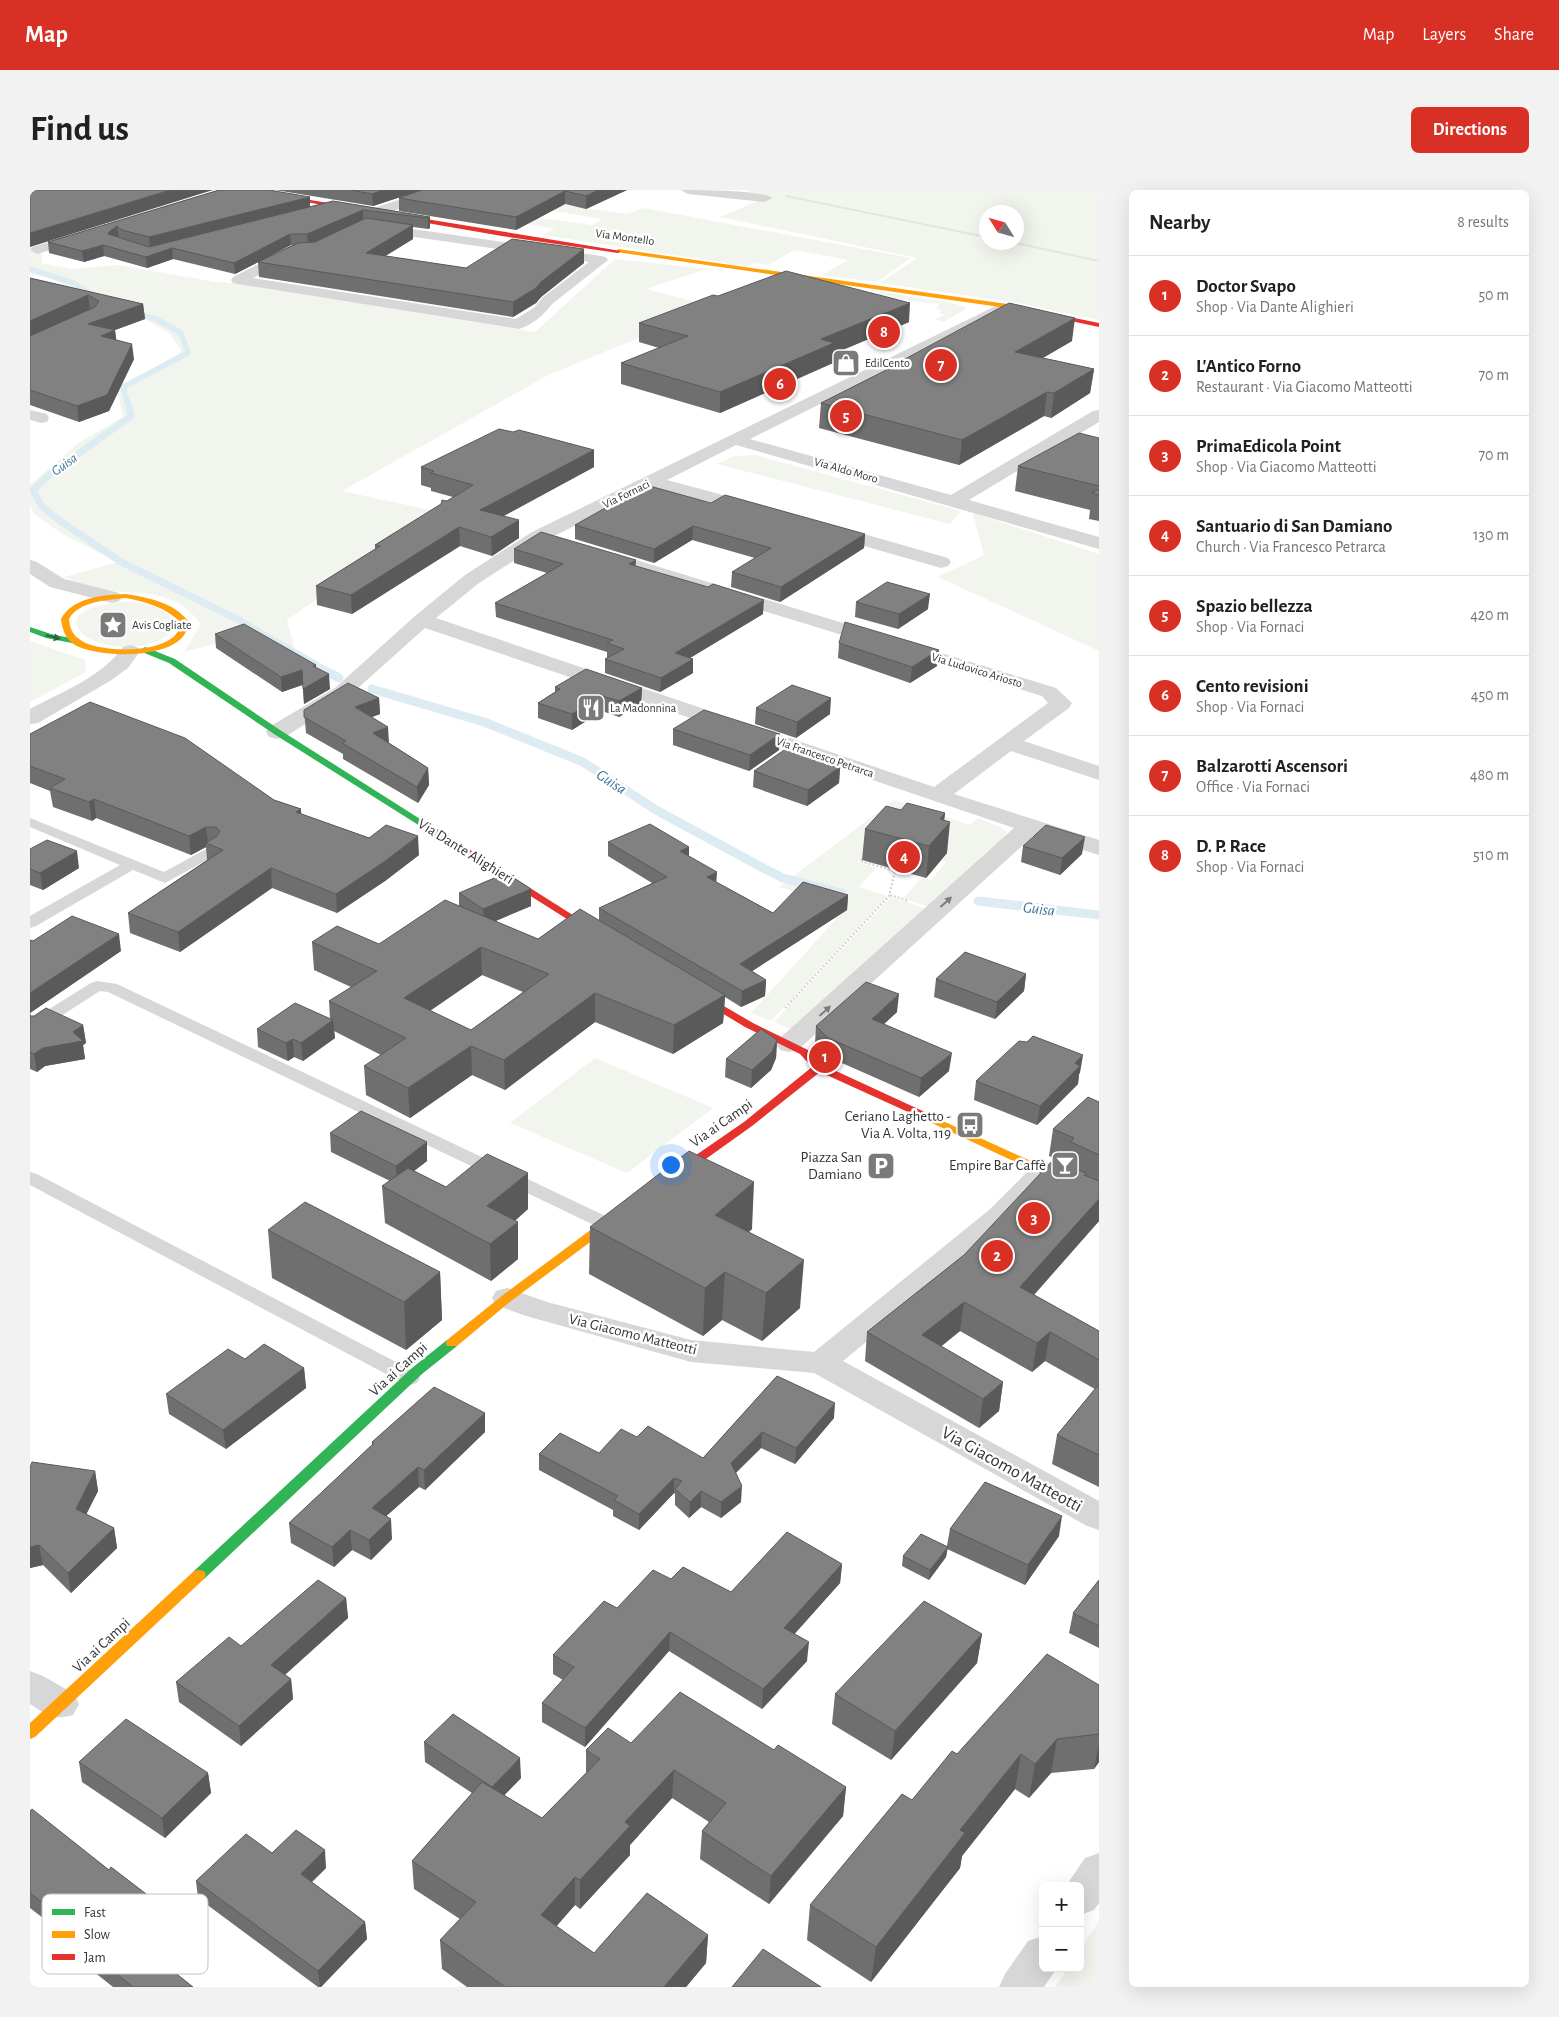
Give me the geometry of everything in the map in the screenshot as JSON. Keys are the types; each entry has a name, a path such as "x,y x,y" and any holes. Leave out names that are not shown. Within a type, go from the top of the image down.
{"street":[{"name":"Via Montello","path":"240,190 486,231 1007,306 1099,325"},
{"path":"376,212 441,190"},
{"path":"688,190 766,198"},
{"path":"466,243 601,260 547,301 540,310 519,324 238,280 297,250 310,252 364,226 466,243 486,231"},
{"path":"38,250 93,233"},
{"name":"Via Fornaci","path":"278,732 342,692 422,620 472,579 539,536 1007,306"},
{"path":"955,501 1099,415"},
{"name":"Via Aldo Moro","path":"736,440 1099,543"},
{"path":"652,481 768,513"},
{"path":"816,527 941,562"},
{"name":"Via Ludovico Ariosto","path":"539,536 1049,692 1060,703 937,796"},
{"path":"30,566 57,583 112,597 141,599 167,607 178,614 184,622 182,633 174,642 137,651 99,650 30,629"},
{"path":"57,583 68,610 65,620 66,629 77,642"},
{"path":"68,610 112,597"},
{"name":"Via Francesco Petrarca","path":"422,620 937,796 1099,848"},
{"path":"172,661 174,642"},
{"path":"99,650 109,665 104,677"},
{"path":"30,718 104,677 137,651"},
{"name":"Via Dante Alighieri","path":"137,651 172,661 278,732 615,945"},
{"path":"1008,743 1099,773"},
{"path":"789,1044 1030,826"},
{"path":"682,985 757,1028 804,1052 819,1067 1099,1197"},
{"name":"Via ai Campi","path":"662,1184 748,1124 819,1067"},
{"path":"821,1363 999,1217 1043,1172"},
{"name":"Via ai Campi","path":"30,1733 45,1695 410,1378 507,1298 631,1207"},
{"name":"Via Giacomo Matteotti","path":"507,1298 537,1309 691,1351 821,1363 1099,1517"},
{"path":"1084,1892 1099,1870"},
{"path":"1020,1987 1039,1960"}],"lane":[{"path":"309,213 337,206"},
{"path":"30,822 165,878 214,851"},
{"path":"30,923 132,864"},
{"path":"30,1028 97,986 111,987 607,1224"},
{"path":"30,1178 410,1378"}],"path":[{"path":"766,198 789,196 979,236"},
{"path":"1024,245 1099,261"},
{"path":"757,1028 768,1025 773,1021 889,896 895,871 860,861 865,855"}],"shaded area":[{"path":"746,190 1099,190 1099,320 1012,302 880,283 917,258 720,217 765,198"},
{"path":"557,204 627,214 644,208 911,258 876,282 822,275 848,260 795,250 768,265 755,263 746,266 542,235 555,229 522,223 532,217 592,225 602,219 541,209"},
{"path":"30,250 42,254 42,263 71,269 119,265 215,282 234,283 535,332 615,259 707,269 646,289 715,307 550,374 342,491 449,514 362,568 287,620 295,652 258,633 184,652 201,624 191,613 180,604 169,599 145,594 100,590 84,586 64,577 118,562 62,534 33,513 30,503 30,485 77,444 123,417 117,388 182,352 170,334 145,319 113,311 50,278 30,273"},
{"path":"881,292 953,303 967,308 944,322 935,319 944,315 939,313 943,310 936,309 940,304 870,296"},
{"path":"755,455 961,511 950,524 717,464 734,456"},
{"path":"973,513 1099,554 1099,651 938,577 984,555"},
{"path":"116,602 132,602 160,609 173,620 176,627 168,635 157,641 144,645 130,646 103,644 81,632 76,623 78,616 91,608"},
{"path":"30,641 85,660 86,672 30,702"},
{"path":"894,800 970,825 978,818 1007,832 1003,838 928,907 903,898 922,878 931,880 946,862 943,860 948,852 881,836 857,862 876,868 859,887 887,896 771,1021 751,1013 848,906 779,887"},
{"path":"891,897 927,909 791,1029 774,1022"},
{"path":"595,1058 713,1108 627,1173 510,1123"},
{"path":"1099,1921 1099,1987 1055,1987 1065,1972 1084,1972 1084,1944"}],"building":[{"path":"30,190 170,190 30,233"},
{"path":"219,190 269,190 310,197 149,237 122,230 117,226 108,234 149,247 333,201 430,217 363,210 307,234 290,234 234,263 172,248 146,257 103,245 82,251 48,242"},
{"path":"351,190 383,190 372,194"},
{"path":"422,190 599,190 586,196 565,191 516,217 399,198"},
{"path":"366,218 413,225 366,253 466,268 512,239 584,249 541,282 536,288 513,302 258,262 298,243 315,242"},
{"path":"786,271 910,303 821,339 834,343 720,392 621,363 688,336 639,323 713,295 718,296"},
{"path":"30,278 143,304 88,324 115,330 101,336 132,344 107,395 77,406 30,390 30,336 95,307 99,301 88,295 30,321"},
{"path":"1009,303 1075,318 1015,352 1094,369 1054,393 1047,392 962,440 821,403 908,359 905,359"},
{"path":"499,429 513,432 519,430 594,450 480,510 519,520 491,537 459,527 351,595 316,586 380,546 375,545 441,504 442,500 447,501 473,485 431,473 434,471 421,467"},
{"path":"1079,433 1099,438 1099,486 1018,466"},
{"path":"646,485 711,503 725,495 865,534 781,587 732,572 771,548 693,526 654,549 575,525"},
{"path":"1099,489 1099,495 1092,493"},
{"path":"541,532 636,560 629,564 708,587 713,584 764,600 675,653 693,659 661,678 605,659 624,649 607,643 613,640 495,603 563,564 514,549"},
{"path":"887,582 930,594 899,614 856,602"},
{"path":"845,622 939,650 912,667 839,643"},
{"path":"244,624 329,674 303,689 302,670 281,677 215,634"},
{"path":"586,669 642,688 619,701 602,696 572,714 538,703 560,689 555,687"},
{"path":"348,683 379,698 355,707 388,727 373,733 428,768 417,787 342,743 346,741 304,717 304,710"},
{"path":"792,685 831,698 797,722 756,708"},
{"path":"90,702 185,738 274,800 301,809 296,812 369,838 386,825 418,836 384,862 336,894 271,868 178,932 128,913 223,850 206,843 217,836 220,831 216,827 206,827 189,836 94,799 89,802 50,788 65,779 30,766 30,734"},
{"path":"704,710 780,734 750,755 673,729"},
{"path":"787,748 840,767 808,790 754,771"},
{"path":"907,803 945,813 940,819 950,822 929,846 865,829 886,806 901,810"},
{"path":"650,824 689,847 680,851 717,872 707,877 773,913 803,882 848,895 740,964 766,980 742,991 599,908 667,877 608,842"},
{"path":"1046,825 1085,837 1062,858 1023,846"},
{"path":"47,840 77,851 40,873 30,869 30,849"},
{"path":"506,873 531,889 483,909 459,893"},
{"path":"445,900 538,939 580,909 725,995 674,1025 595,993 504,1060 471,1046 408,1088 364,1066 406,1038 329,1001 377,971 312,942 337,926 379,944","holes":["481,947 549,974 471,1030 404,998"]},
{"path":"72,916 119,934 30,993 30,940 33,941"},
{"path":"965,952 1026,974 997,1002 936,979"},
{"path":"866,982 899,994 872,1019 952,1053 921,1078 828,1038 816,1026"},
{"path":"295,1003 333,1020 301,1043 293,1039 286,1043 257,1029"},
{"path":"46,1008 83,1025 73,1032 83,1041 43,1048 34,1054 30,1052 30,1016 34,1016"},
{"path":"761,1029 777,1040 772,1052 752,1070 726,1059"},
{"path":"1033,1036 1083,1055 1075,1063 1080,1066 1040,1106 976,1081 1019,1041 1027,1042"},
{"path":"1088,1097 1099,1102 1099,1155 1071,1142 1074,1138 1053,1129"},
{"path":"361,1111 427,1142 396,1166 330,1133"},
{"path":"689,1151 754,1182 715,1215 804,1260 766,1293 725,1272 705,1288 590,1227"},
{"path":"487,1154 528,1173 487,1206 518,1222 490,1244 382,1186 408,1168 446,1187"},
{"path":"1054,1159 1099,1181 1099,1199 1020,1287 1099,1331 1099,1360 1050,1332 1037,1343 964,1302 922,1335 1003,1382 983,1399 867,1332 964,1255"},
{"path":"305,1202 440,1272 404,1302 268,1230"},
{"path":"264,1344 304,1368 223,1430 166,1394 228,1349 245,1359"},
{"path":"777,1376 835,1403 796,1448 762,1432 731,1463 742,1486 721,1502 701,1491 690,1502 675,1489 682,1481 674,1478 639,1514 614,1500 618,1496 539,1454 560,1433 599,1453 621,1429 637,1437 648,1426 703,1458"},
{"path":"1099,1384 1099,1455 1057,1435"},
{"path":"434,1387 485,1413 424,1470 418,1467 372,1508 391,1519 369,1540 350,1530 332,1547 289,1523 374,1443 372,1442"},
{"path":"32,1462 95,1471 76,1509 114,1528 68,1573 39,1545 30,1547 30,1467"},
{"path":"985,1482 1062,1516 1028,1565 950,1529"},
{"path":"787,1532 842,1564 784,1628 809,1642 763,1689 670,1632 585,1728 542,1703 574,1667 553,1655 604,1601 617,1608 653,1570 671,1579 683,1567 731,1592"},
{"path":"921,1534 948,1547 930,1570 903,1556"},
{"path":"318,1580 346,1598 271,1665 291,1679 239,1726 176,1682 229,1637 241,1646"},
{"path":"1099,1580 1099,1626 1073,1613"},
{"path":"924,1601 982,1634 895,1731 835,1694"},
{"path":"1047,1654 1099,1685 1099,1734 1057,1739 1035,1764 1021,1754 960,1830 965,1833 876,1947 810,1905 902,1794 912,1800 952,1751 957,1754"},
{"path":"680,1692 774,1750 778,1745 846,1787 771,1876 702,1831 726,1803 674,1770 625,1822 630,1826 580,1880 575,1877 541,1915 594,1953 647,1893 708,1935 664,1987 505,1987 440,1940 476,1902 412,1861 482,1782 542,1818 600,1759 586,1750 608,1728 631,1743"},
{"path":"453,1714 520,1758 492,1787 424,1742"},
{"path":"126,1719 208,1773 162,1818 79,1762"},
{"path":"32,1809 109,1870 111,1867 146,1894 42,1894 42,1902 30,1893 30,1811"},
{"path":"296,1830 325,1850 301,1874 365,1922 318,1971 196,1881 246,1834 272,1853"},
{"path":"763,1949 821,1987 732,1987"},
{"path":"117,1974 177,1974 193,1987 133,1987"}],"waterway":[{"name":"Guisa","path":"30,269 74,283 97,299"},
{"name":"Guisa","path":"128,405 123,387 188,353 181,333 156,319 131,312"},
{"name":"Guisa","path":"128,404 131,416 48,476 33,490 41,505 60,521 121,562 235,618 334,675"},
{"name":"Guisa","path":"332,674 339,678"},
{"name":"Guisa","path":"372,689 484,722 583,762 656,810 765,869 783,878 842,893"},
{"name":"Guisa","path":"978,901 1099,915"}],"traffic: fast":[{"path":"30,629 49,636 77,642"},
{"path":"145,650 172,661 277,732 423,824"},
{"path":"199,1575 417,1371 452,1343"}],"traffic: slow":[{"path":"618,251 1007,306 1035,312"},
{"path":"126,596 150,601 172,610 184,621 183,632 176,640 165,646 150,650 134,651 101,650 88,647 78,643 68,632 65,619 69,612 77,607 98,600 126,596"},
{"path":"923,1115 1099,1197"},
{"path":"452,1343 507,1298 620,1214"},
{"path":"30,1733 199,1575"}],"traffic: jam":[{"path":"240,190 502,234 618,251"},
{"path":"1035,312 1099,325"},
{"path":"423,824 601,936"},
{"path":"691,990 749,1025 804,1052 819,1067 923,1115"},
{"path":"671,1178 748,1124 819,1067"}],"place":[{"name":"D. P. Race","path":"884,332"},
{"name":"EdilCento","path":"846,363"},
{"name":"Balzarotti Ascensori","path":"941,365"},
{"name":"Cento revisioni","path":"780,384"},
{"name":"Spazio bellezza","path":"846,416"},
{"name":"Avis Cogliate","path":"113,625"},
{"name":"La Madonnina","path":"591,708"},
{"name":"Santuario di San Damiano","path":"904,857"},
{"name":"Doctor Svapo","path":"825,1057"},
{"name":"Ceriano Laghetto - Via A. Volta, 119","path":"970,1125"},
{"name":"Empire Bar Caffè","path":"1065,1165"},
{"name":"Piazza San Damiano","path":"881,1166"},
{"name":"PrimaEdicola Point","path":"1034,1218"},
{"name":"L'Antico Forno","path":"997,1256"}]}
